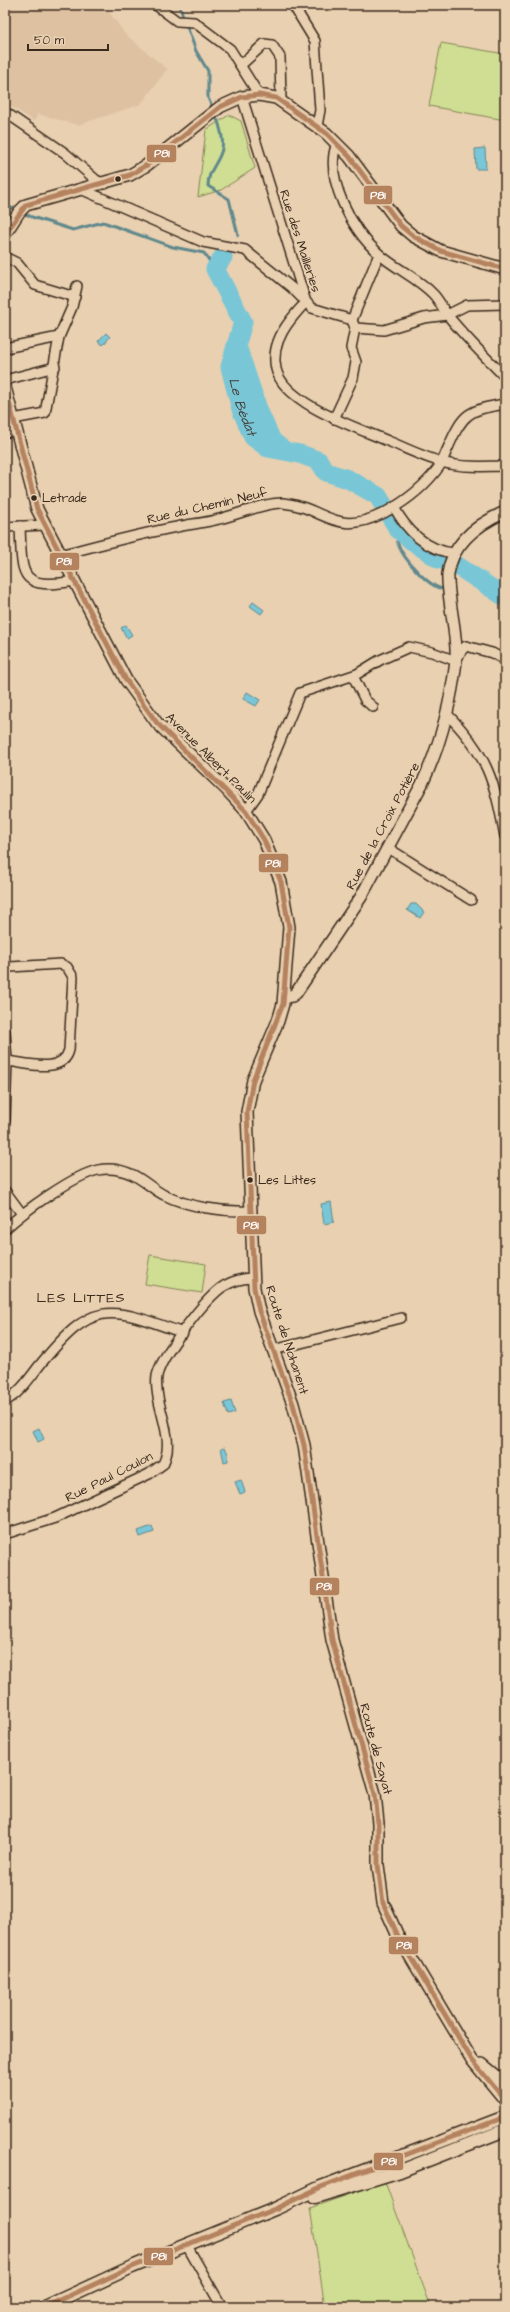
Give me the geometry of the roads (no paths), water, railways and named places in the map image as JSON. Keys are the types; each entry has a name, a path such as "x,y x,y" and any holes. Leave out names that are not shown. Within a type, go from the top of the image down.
{"main road":[{"path":"45,2307 186,2244 277,2208 400,2171 505,2117"},
{"path":"456,2143 505,2130"}],"street":[{"path":"293,5 315,41 320,110 317,126"},
{"path":"158,6 177,21 194,22 230,49 259,95"},
{"path":"241,65 264,44 272,45 280,57 281,101"},
{"path":"5,234 16,216 26,205 121,180 137,171 224,105 242,96 259,95 281,101 317,126 337,143 359,168 401,226 413,236 441,250 505,269"},
{"name":"Rue des Mailleries","path":"242,96 306,302 280,336 275,356 276,370 283,382 304,402 334,419 441,462 462,466 505,466"},
{"path":"5,112 65,153 96,180 106,184"},
{"path":"337,143 332,160 340,195 358,229 379,254 432,293 447,315 505,377"},
{"path":"83,190 203,242 245,250 292,288 312,308 354,324 384,330 424,318 447,315 467,304 505,304"},
{"path":"334,419 353,378 356,362 351,348 354,324 379,254"},
{"path":"5,257 17,262 35,285 75,297"},
{"path":"13,419 45,413 59,337 75,297 77,286"},
{"path":"5,348 59,337"},
{"path":"5,380 54,367"},
{"name":"Avenue Albert Paulin","path":"5,387 32,494 44,525 126,680 142,706 157,723 226,789 246,811 269,851 285,898 289,939 284,997"},
{"name":"Rue du Chemin Neuf","path":"60,555 177,527 243,514 276,503 299,507 331,520 341,522 357,522 382,514 414,492 441,462 459,424 467,415 481,408 505,404"},
{"path":"5,433 16,430"},
{"path":"392,508 414,535 436,550 454,556 469,533 490,518 505,512"},
{"path":"5,527 44,525"},
{"path":"20,526 22,564 25,574 31,581 40,585 51,585 74,581"},
{"name":"Rue de la Croix Potière","path":"284,997 292,996 296,993 355,908 433,761 446,713 456,662 457,645 454,629 449,572 454,556"},
{"path":"454,629 458,638 466,646 492,653 505,660"},
{"path":"246,811 258,794 300,693 353,676 409,647 432,652 456,662 466,646"},
{"path":"353,676 365,700 373,707"},
{"path":"446,713 476,747 489,770 496,790 505,836"},
{"path":"388,848 471,900"},
{"path":"5,970 10,967 62,964 67,967 73,977 69,1050 64,1060 60,1063 50,1065 7,1061"},
{"name":"Route de Nohanent","path":"284,997 278,1021 259,1064 249,1096 246,1112 253,1278 259,1311 301,1431 310,1482"},
{"path":"5,1031 7,1061 5,1120"},
{"path":"5,1229 22,1214 87,1174 107,1169 131,1174 162,1195 180,1202 229,1211 250,1211"},
{"path":"5,1191 22,1214"},
{"name":"Rue Paul Coulon","path":"5,1534 55,1518 149,1474 163,1464 168,1448 157,1377 162,1364 183,1333 213,1295 232,1282 242,1278 253,1278"},
{"path":"5,1401 18,1391 68,1332 86,1319 113,1313 128,1314 183,1333"},
{"path":"273,1350 401,1318"},
{"name":"Route de Sayat","path":"310,1482 335,1653 375,1794 378,1823 378,1865 384,1903 398,1936 472,2060 505,2100"},
{"name":"Route de Sayat","path":"468,2052 505,2083"},
{"path":"186,2244 222,2307"}],"water":[{"path":"485,148 486,169 476,169 475,149"},
{"path":"106,333 110,337 103,345 98,341"},
{"path":"253,602 264,610 261,614 250,606"},
{"path":"126,625 132,635 127,638 121,628"},
{"path":"247,692 260,700 256,706 243,699"},
{"path":"411,904 416,904 424,912 420,918 407,910"},
{"path":"331,1202 334,1222 324,1224 321,1204"},
{"path":"231,1401 235,1413 228,1415 224,1403"},
{"path":"39,1428 44,1439 38,1442 33,1431"},
{"path":"225,1447 228,1454 228,1461 224,1462 221,1448"},
{"path":"241,1480 245,1492 240,1494 235,1482"},
{"path":"152,1526 154,1532 140,1537 138,1531"}],"waterway":[{"path":"179,5 196,51 208,71 208,98 213,109"},
{"path":"215,114 220,129 222,151 210,173 208,186 229,199 238,235"},
{"path":"5,205 32,217 73,230 103,222 173,247 204,253 215,269"},
{"name":"Le Bédat","path":"223,257 215,269 243,322 230,367 241,409 253,437 268,448 300,454 319,461 326,472 348,479 378,496 398,529 412,541 439,559 453,563 505,597"},
{"path":"237,346 259,412 272,441 284,450"},
{"path":"398,529 398,544 411,565 432,584 446,589"}],"place":[{"name":"Letrade","path":"34,498"},
{"name":"Les Littes","path":"250,1180"}],"district":[{"name":"LES LITTES","path":"81,1298"}]}
